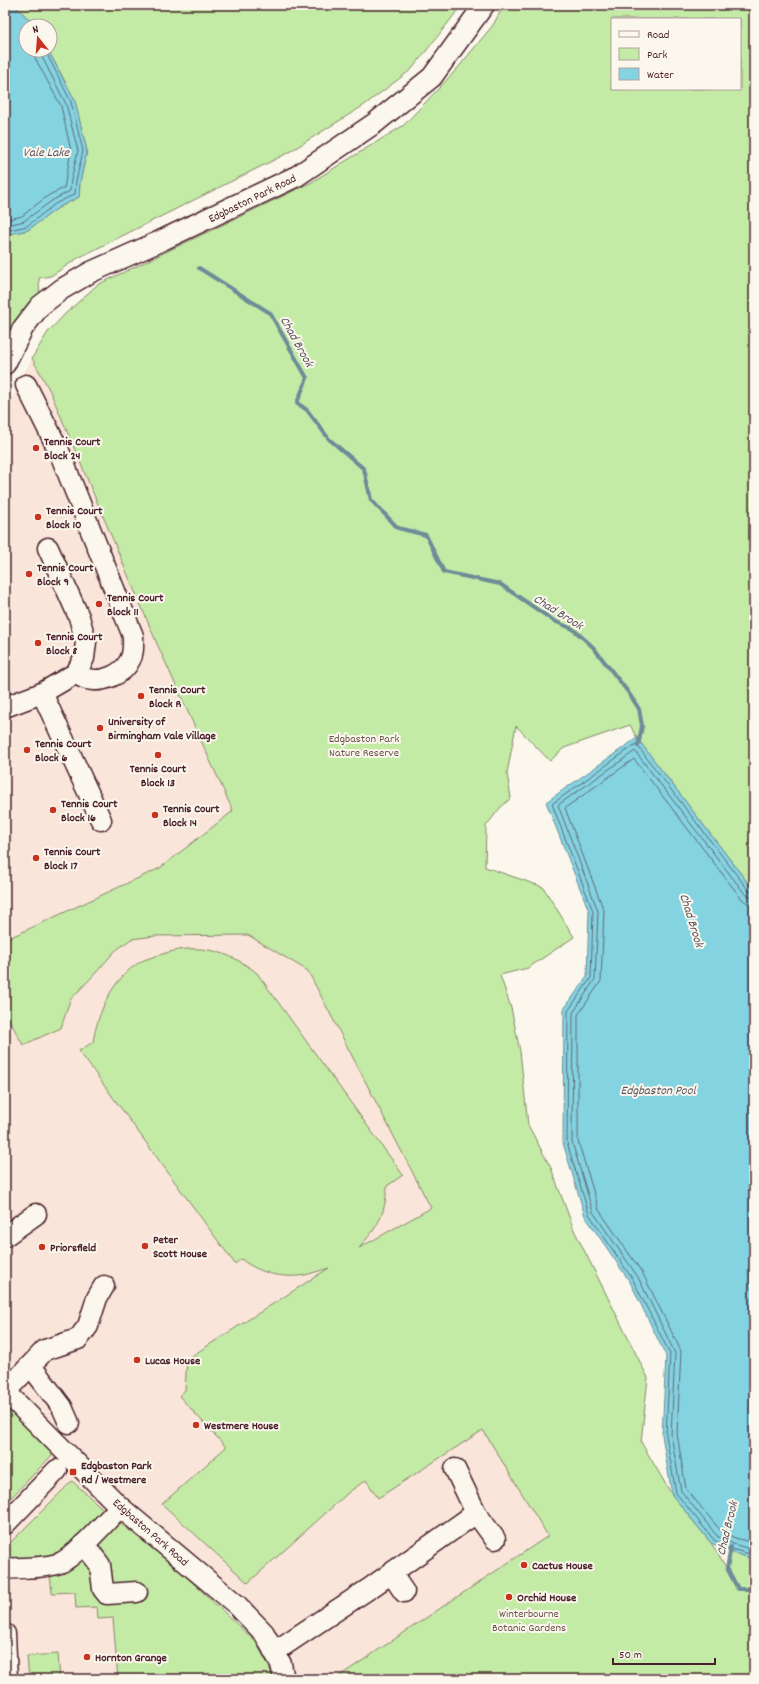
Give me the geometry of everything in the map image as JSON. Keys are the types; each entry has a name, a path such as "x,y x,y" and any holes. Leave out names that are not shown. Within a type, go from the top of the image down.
{"street":[{"name":"Edgbaston Park Road","path":"5,364 23,328 40,306 62,289 91,272 156,244 297,176 375,123 432,77 484,5"},
{"path":"26,384 59,451 133,636 130,660 125,668 115,676 86,679 76,673"},
{"path":"7,701 42,694 76,673 84,658 86,642 79,617 48,548"},
{"path":"42,694 101,820"},
{"path":"5,1236 36,1214"},
{"path":"5,1392 45,1350 78,1339 88,1326 97,1298 104,1286"},
{"path":"31,1366 62,1407 71,1422 65,1424 52,1438"},
{"name":"Edgbaston Park Road","path":"5,1392 52,1438 115,1493 237,1605 264,1633 281,1664 284,1679"},
{"path":"455,1469 476,1513 495,1539"},
{"path":"5,1524 58,1470"},
{"path":"5,1568 60,1563 71,1557 84,1544 115,1493"},
{"path":"274,1652 391,1573 476,1513"},
{"path":"84,1544 100,1565 103,1589 107,1594 137,1592"},
{"path":"391,1573 404,1592"},
{"path":"5,1634 6,1675"}],"shaded area":[{"path":"32,358 50,391 158,646 308,971 432,1208 369,1242 548,1536 657,1679 293,1679 293,1668 278,1637 256,1610 103,1478 5,1382 5,411"},
{"path":"5,1405 107,1510 176,1567 255,1641 266,1660 274,1679 5,1679"}],"green space":[{"path":"14,5 462,5 412,69 363,106 286,154 78,258 51,276 39,278 40,306 5,364 5,235 28,230 58,208 79,197 80,182 87,151 74,98 52,58 58,58 58,18 28,18"},
{"path":"504,5 754,5 754,891 637,738 630,725 564,748 550,761 516,726 507,773 511,798 500,808 486,826 485,867 543,887 574,937 528,968 500,975 511,1008 520,1051 528,1125 551,1168 574,1230 648,1378 641,1442 672,1495 711,1543 726,1567 730,1552 754,1559 754,1679 335,1679 548,1536 483,1430 378,1498 366,1480 349,1492 248,1583 162,1504 226,1447 179,1396 185,1390 187,1359 329,1268 305,1275 288,1276 271,1274 255,1268 241,1259 235,1264 79,1051 93,1042 103,1008 114,987 130,969 140,962 152,957 179,950 202,949 214,951 225,954 246,965 257,973 403,1175 387,1186 382,1213 376,1227 359,1248 431,1208 308,971 248,935 155,936 131,939 115,951 70,1000 61,1028 23,1045 5,1012 5,940 160,868 233,811 158,646 50,391 32,358 48,332 65,314 97,285 310,183 404,125 457,69 493,25"},
{"path":"5,1405 53,1454 5,1504"},
{"path":"72,1481 111,1516 176,1567 255,1641 266,1660 274,1679 118,1679 113,1618 98,1619 97,1607 76,1608 75,1592 52,1593 49,1565 5,1569 5,1548"},
{"path":"58,1654 60,1679 29,1679 27,1656"}],"water":[{"name":"Vale Lake","path":"5,5 14,5 28,18 18,18 18,58 52,58 75,101 87,151 80,182 79,197 58,208 28,230 5,235"},
{"name":"Edgbaston Pool","path":"637,738 754,891 754,1559 730,1552 711,1543 672,1495 662,1435 666,1356 630,1282 585,1216 563,1143 564,1009 587,977 589,911 546,802"}],"waterway":[{"name":"Chad Brook","path":"199,268 270,313 307,378 297,403 307,410 329,439 364,469 371,500 398,528 426,535 444,572 500,584 554,621 573,629 593,647 628,692 639,709 642,726 638,746"},
{"name":"Chad Brook","path":"731,1547 727,1568 738,1589 754,1589"}],"place":[{"name":"Tennis Court Block 24","path":"36,448"},
{"name":"Tennis Court Block 10","path":"38,517"},
{"name":"Tennis Court Block 9","path":"29,574"},
{"name":"Tennis Court Block 11","path":"99,604"},
{"name":"Tennis Court Block 8","path":"38,643"},
{"name":"Tennis Court Block R","path":"141,696"},
{"name":"University of Birmingham Vale Village","path":"100,728"},
{"name":"Tennis Court Block 6","path":"27,750"},
{"name":"Tennis Court Block 13","path":"158,755"},
{"name":"Tennis Court Block 16","path":"53,810"},
{"name":"Tennis Court Block 14","path":"155,815"},
{"name":"Tennis Court Block 17","path":"36,858"},
{"name":"Peter Scott House","path":"145,1246"},
{"name":"Priorsfield","path":"42,1247"},
{"name":"Lucas House","path":"137,1360"},
{"name":"Westmere House","path":"196,1425"},
{"name":"Edgbaston Park Rd / Westmere","path":"73,1472"},
{"name":"Cactus House","path":"524,1565"},
{"name":"Orchid House","path":"509,1597"},
{"name":"Hornton Grange","path":"87,1657"}],"park label":[{"name":"Edgbaston Park Nature Reserve","path":"364,745"},
{"name":"Winterbourne Botanic Gardens","path":"529,1620"}]}
